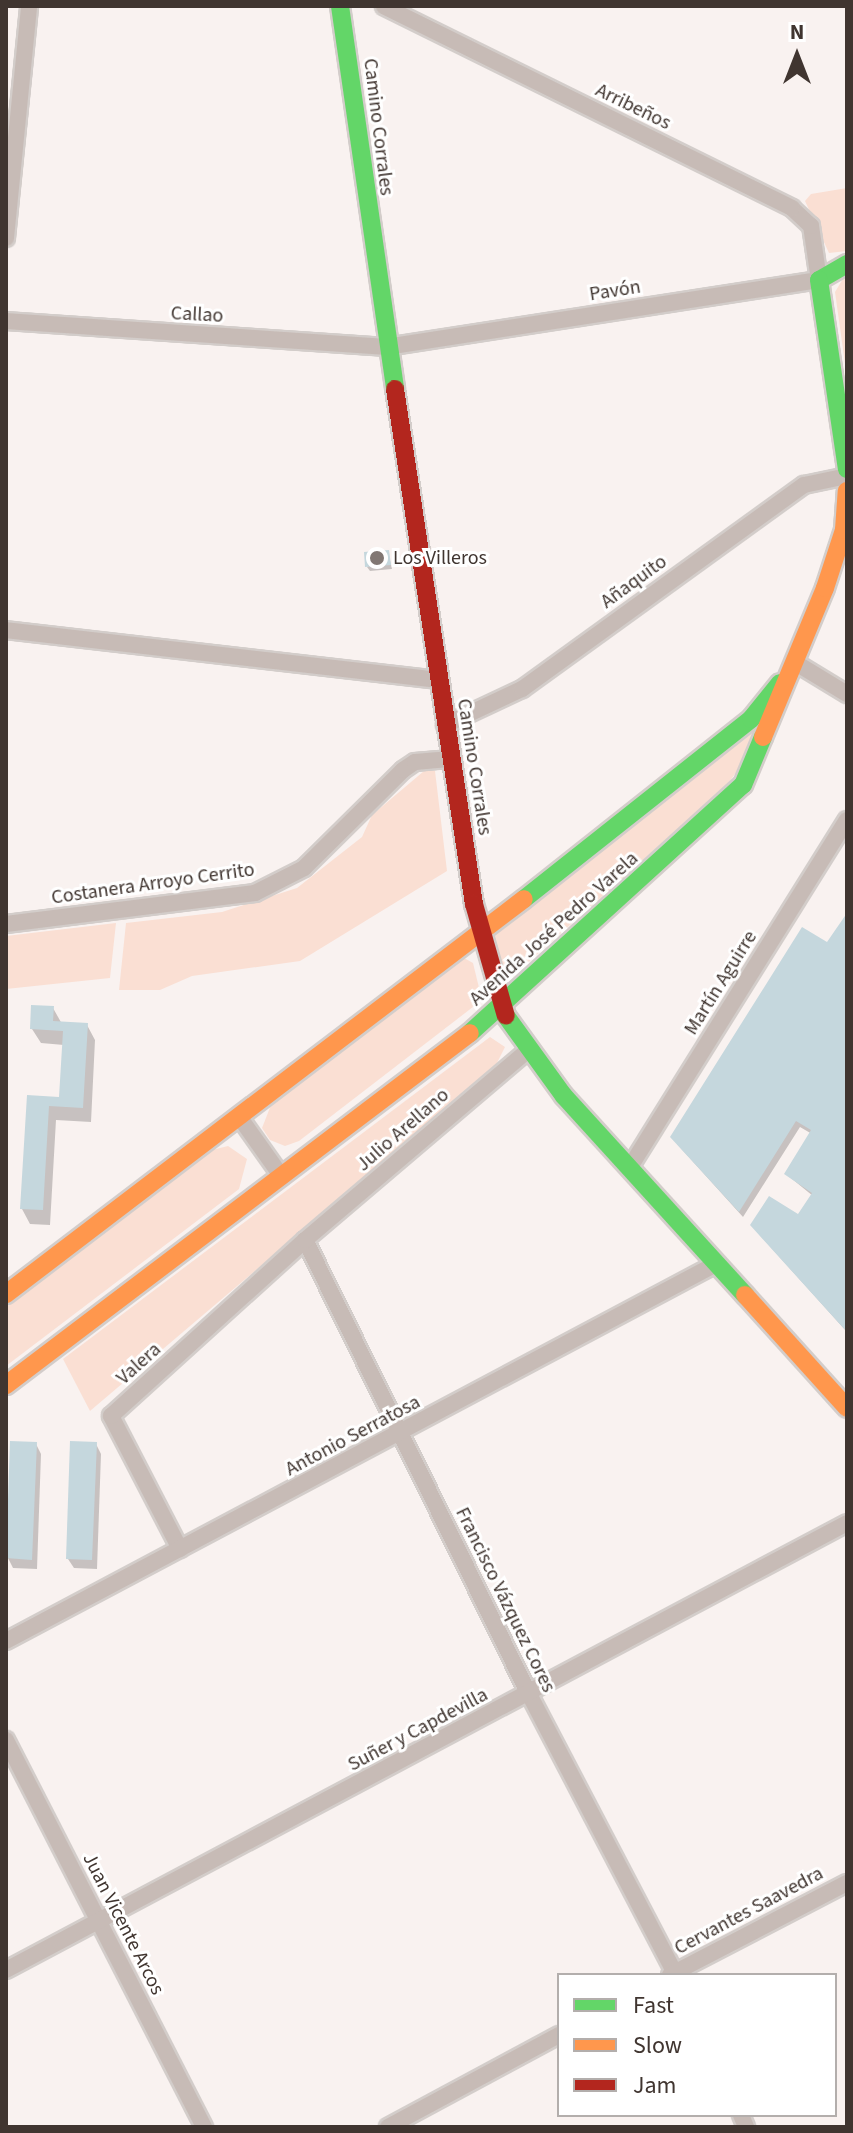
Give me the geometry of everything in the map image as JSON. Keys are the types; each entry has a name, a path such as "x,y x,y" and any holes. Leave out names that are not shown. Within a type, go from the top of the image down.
{"street":[{"path":"6,238 29,6"},
{"name":"Camino Corrales","path":"340,6 386,347 437,680 481,933 502,1009 527,1051 847,1408"},
{"name":"Arribeños","path":"384,6 792,208 811,226 819,280"},
{"name":"Pavón","path":"386,347 819,280 847,264"},
{"path":"819,280 847,469"},
{"name":"Callao","path":"6,321 386,347"},
{"name":"Añaquito","path":"445,725 522,689 804,485 847,476"},
{"name":"Avenida José Pedro Varela","path":"6,1385 502,1009 743,785 796,663 844,530 847,491"},
{"path":"6,630 437,680"},
{"path":"796,663 847,694"},
{"name":"Avenida José Pedro Varela","path":"6,1294 481,933 751,719 796,663"},
{"name":"Costanera Arroyo Cerrito","path":"6,924 255,893 304,868 403,770 415,762 451,759"},
{"name":"Martín Aguirre","path":"630,1167 847,820"},
{"name":"Julio Arellano","path":"305,1240 527,1051"},
{"path":"240,1118 282,1177"},
{"name":"Francisco Vázquez Cores","path":"305,1240 529,1694 673,1973"},
{"name":"Valera","path":"180,1549 111,1416 305,1240"},
{"name":"Antonio Serratosa","path":"6,1641 716,1264"},
{"name":"Suñer y Capdevilla","path":"6,1970 847,1523"},
{"name":"Juan Vicente Arcos","path":"6,1740 204,2127"},
{"name":"Cervantes Saavedra","path":"676,1973 847,1883"},
{"path":"388,2127 557,2036"}],"shaded area":[{"path":"847,188 847,251 829,253 805,201 811,194"},
{"path":"847,272 847,378 835,292"},
{"path":"770,707 744,762 726,786 506,982 489,940"},
{"path":"424,771 435,771 447,871 300,961 192,976 160,990 119,990 126,923 222,912 297,888 362,837 372,815"},
{"path":"116,923 110,978 6,989 6,936"},
{"path":"464,958 473,963 482,1000 299,1141 285,1146 270,1140 262,1128 271,1105"},
{"path":"490,1037 505,1047 495,1067 90,1411 63,1359"},
{"path":"228,1146 247,1159 239,1189 6,1366 6,1306 212,1150"}],"building":[{"name":"Los Villeros","path":"389,550 391,565 365,567 364,552"},
{"path":"847,913 847,1332 750,1225 769,1196 798,1214 812,1193 784,1174 811,1130 796,1121 739,1212 670,1137 802,927 827,942"},
{"path":"31,1005 54,1006 53,1021 88,1023 83,1108 49,1106 43,1210 20,1209 27,1095 59,1097 63,1031 30,1029"},
{"path":"10,1441 37,1442 32,1560 6,1558"},
{"path":"70,1441 97,1442 92,1560 66,1559"}],"traffic: fast":[{"path":"340,6 395,389"},
{"path":"847,264 819,280 847,469"},
{"path":"524,899 751,719 780,683"},
{"path":"470,1033 743,785 763,737"},
{"path":"506,1016 564,1096 745,1295"}],"traffic: slow":[{"path":"763,737 825,588 844,530 847,491"},
{"path":"6,1294 524,899"},
{"path":"6,1385 470,1033"},
{"path":"745,1295 847,1408"}],"traffic: jam":[{"path":"395,389 474,904 506,1016"}],"place":[{"name":"Los Villeros","path":"377,558"}]}
